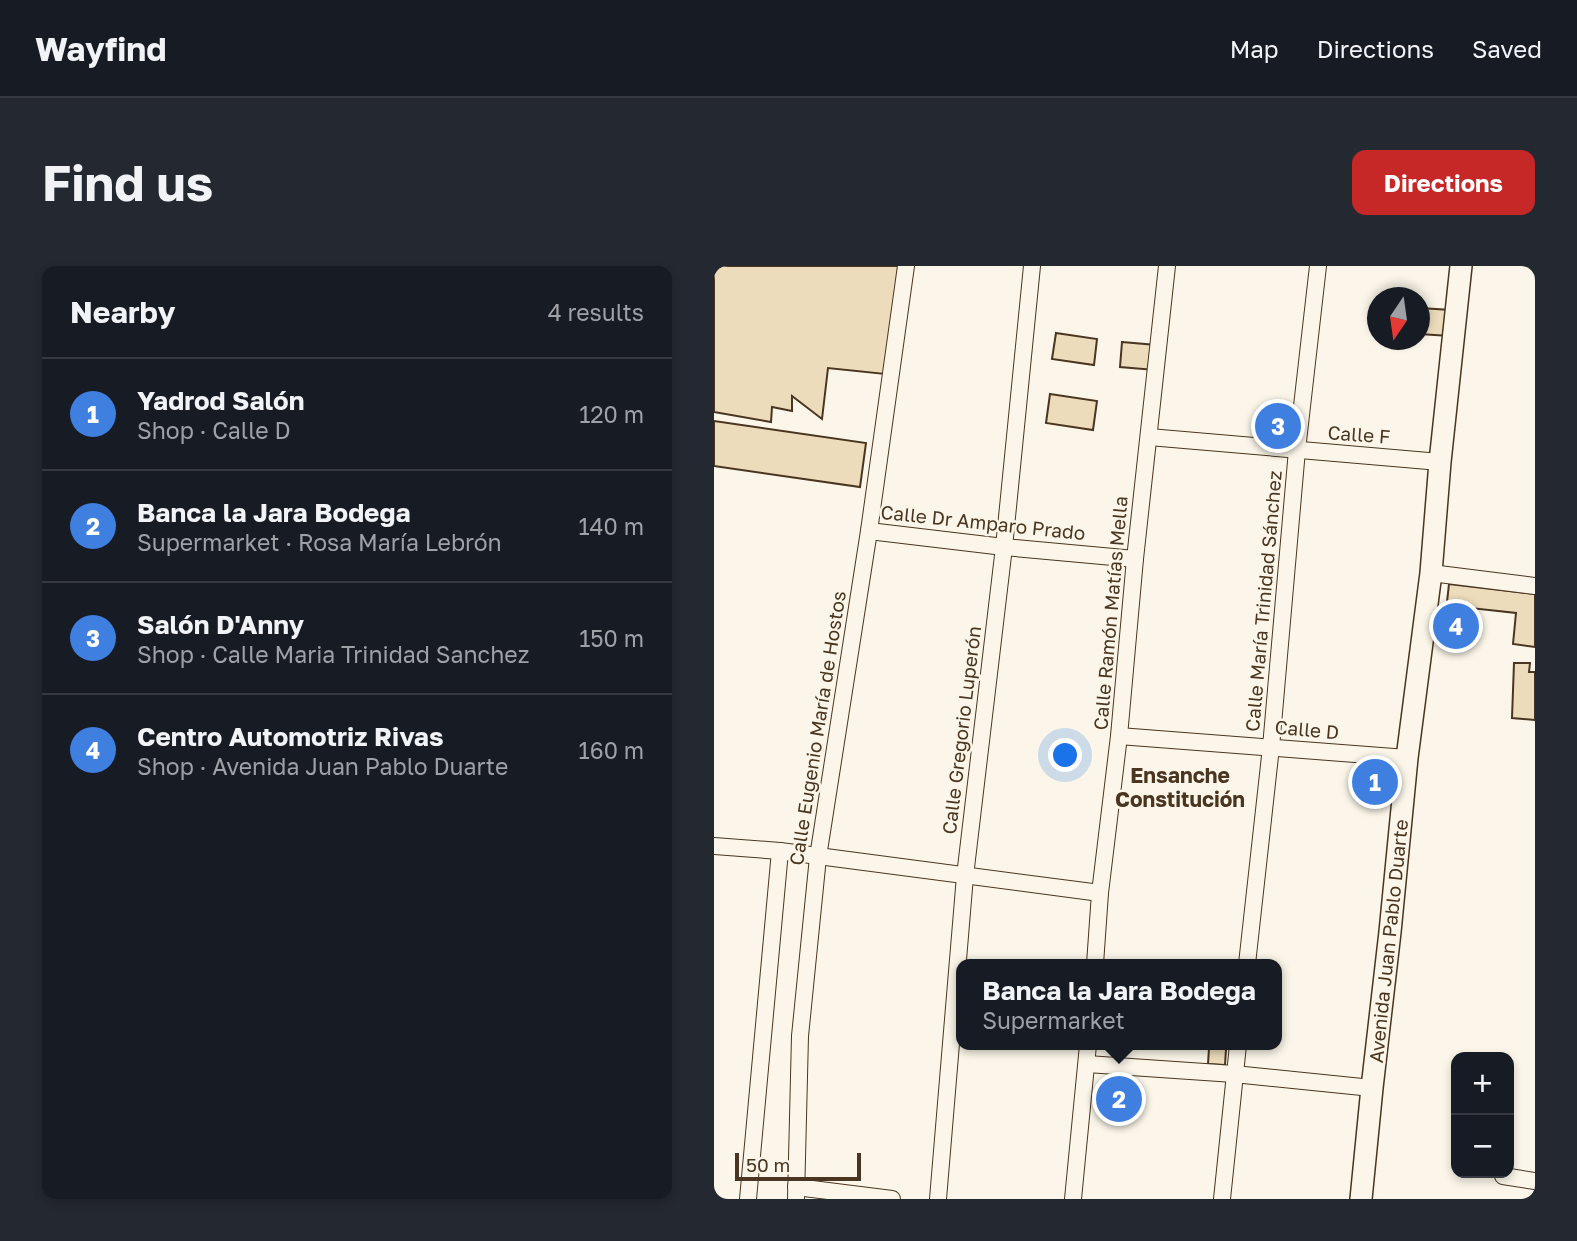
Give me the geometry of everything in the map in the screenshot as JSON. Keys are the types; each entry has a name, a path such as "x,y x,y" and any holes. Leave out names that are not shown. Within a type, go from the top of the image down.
{"main road":[{"name":"Avenida Juan Pablo Duarte","path":"1361,1199 1407,758 1431,573 1461,266"}],"street":[{"name":"Calle Eugenio María de Hostos","path":"796,1193 800,1036 818,857 869,531 906,266"},
{"name":"Calle Gregorio Luperón","path":"958,959 1032,266"},
{"name":"Calle Ramón Matías Mella","path":"1095,959 1100,893 1119,736 1167,266"},
{"name":"Calle María Trinidad Sánchez","path":"1248,959 1271,747 1297,450 1318,266"},
{"name":"Calle F","path":"1149,437 1440,462"},
{"name":"Calle Dr Amparo Prado","path":"869,531 1135,559"},
{"path":"1431,573 1535,586"},
{"name":"Calle D","path":"1119,736 1407,758"},
{"path":"714,846 780,851 1100,893"},
{"path":"748,1199 780,851"},
{"name":"Calle Gregorio Luperón","path":"938,1199 956,984"},
{"path":"1073,1199 1088,1050"},
{"path":"1222,1199 1237,1050"},
{"path":"1087,1064 1234,1074 1372,1088"},
{"path":"1514,1178 1535,1181"},
{"path":"796,1193 892,1199"}],"building":[{"path":"714,266 899,266 885,374 828,368 822,419 792,396 792,411 772,407 771,422 714,412"},
{"path":"1430,309 1451,310 1449,336 1430,335"},
{"path":"1056,333 1097,339 1094,365 1052,359"},
{"path":"1122,342 1156,345 1155,370 1120,367"},
{"path":"1050,394 1097,401 1093,430 1046,423"},
{"path":"1269,419 1288,421 1286,431 1279,436 1267,435"},
{"path":"714,421 866,443 860,487 714,466"},
{"path":"1449,584 1535,594 1535,647 1513,644 1516,613 1471,608 1467,641 1443,638"},
{"path":"1514,663 1530,663 1529,672 1535,672 1535,720 1512,718"},
{"path":"1363,770 1390,773 1387,794 1361,790"},
{"path":"1209,1050 1226,1050 1225,1065 1208,1064"},
{"path":"1116,1079 1137,1081 1134,1115 1102,1112 1104,1087"}],"place":[{"name":"Salón D'Anny","path":"1278,426"},
{"name":"Centro Automotriz Rivas","path":"1456,626"},
{"name":"Yadrod Salón","path":"1375,782"},
{"name":"Banca la Jara Bodega","path":"1119,1099"}],"district":[{"name":"Ensanche Constitución","path":"1180,787"}]}
